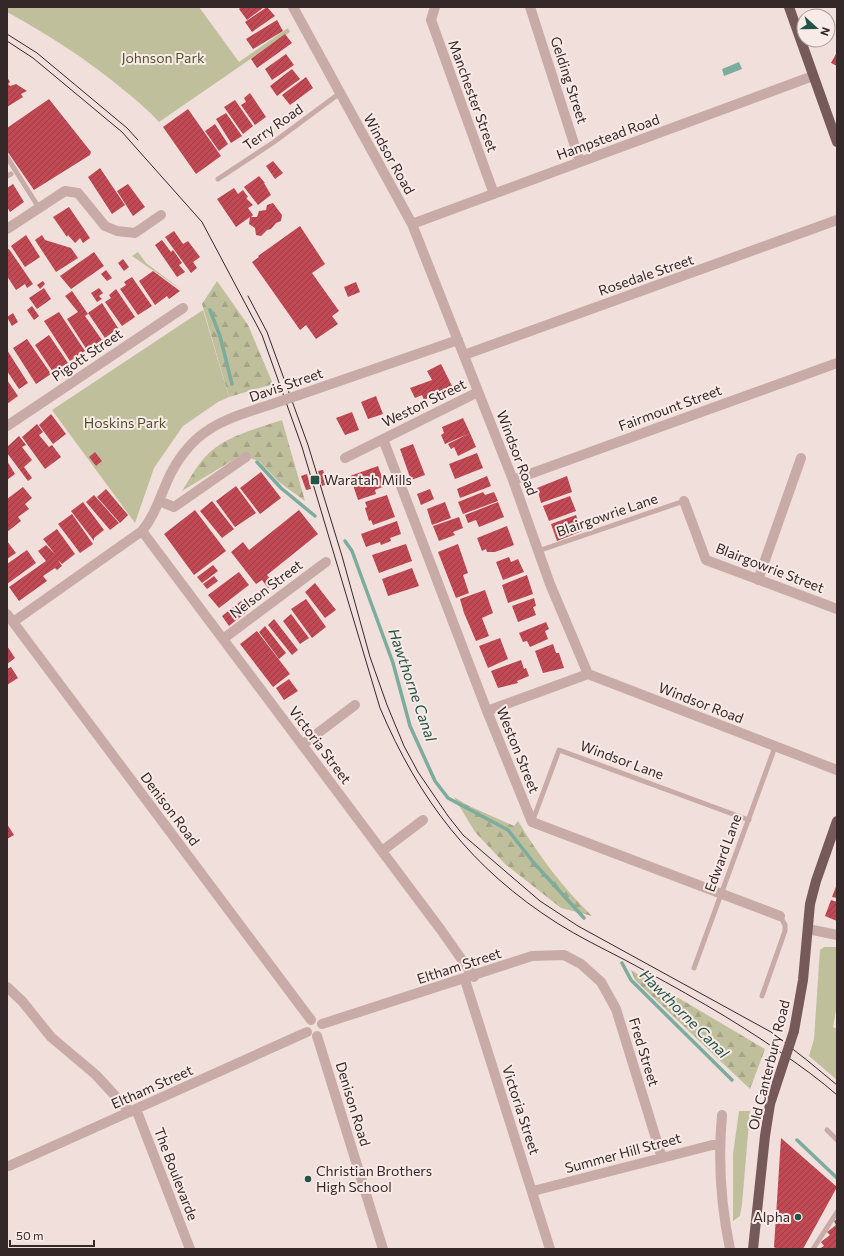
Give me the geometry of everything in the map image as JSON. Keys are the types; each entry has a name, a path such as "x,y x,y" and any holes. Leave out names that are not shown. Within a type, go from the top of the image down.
{"main road":[{"path":"789,7 837,142"},
{"name":"Old Canterbury Road","path":"753,1249 765,1136 770,1104 794,1031 800,1001 810,904 816,881 837,821"}],"street":[{"name":"Windsor Road","path":"293,7 412,224 513,480 538,551 588,674 837,770"},
{"name":"Manchester Street","path":"435,7 431,20 494,194"},
{"name":"Gelding Street","path":"530,7 580,162"},
{"name":"Hampstead Road","path":"412,224 813,76"},
{"path":"7,229 65,191 72,190 83,196 105,226 110,230 129,234 141,230 161,215"},
{"name":"Rosedale Street","path":"464,355 837,220"},
{"name":"Pigott Street","path":"7,426 183,308"},
{"name":"Davis Street","path":"10,618 142,530 149,522 180,458 199,436 212,426 458,340"},
{"name":"Fairmount Street","path":"513,480 837,363"},
{"name":"Weston Street","path":"345,458 478,392"},
{"name":"Weston Street","path":"383,439 487,711 532,822"},
{"path":"159,501 174,507 246,457"},
{"path":"758,580 801,458"},
{"name":"Blairgowrie Street","path":"684,501 706,560 837,608"},
{"name":"Victoria Street","path":"142,530 382,851 469,978 550,1249"},
{"name":"Nelson Street","path":"223,639 326,562"},
{"name":"Denison Road","path":"10,618 311,1020"},
{"path":"487,711 588,674"},
{"path":"302,745 355,705"},
{"path":"382,851 423,820"},
{"path":"532,822 780,916"},
{"path":"808,929 837,935"},
{"name":"Eltham Street","path":"322,1024 469,978 532,956 564,955 581,964"},
{"name":"Fred Street","path":"581,964 601,982 616,1009 662,1158"},
{"name":"The Boulevarde","path":"7,987 27,1007 51,1036 96,1075 133,1111 190,1249"},
{"path":"311,1020 318,1021 322,1024 321,1032 317,1036 310,1035 307,1032 307,1024 311,1020"},
{"name":"Eltham Street","path":"8,1166 307,1032"},
{"name":"Denison Road","path":"317,1036 382,1249"},
{"path":"722,1115 720,1143 726,1228 730,1249"},
{"name":"Summer Hill Street","path":"533,1191 720,1143"}],"lane":[{"name":"Terry Road","path":"218,179 274,142 340,93"},
{"path":"7,157 39,208"},
{"name":"Blairgowrie Lane","path":"538,551 684,501"},
{"name":"Edward Lane","path":"694,968 775,747"},
{"name":"Windsor Lane","path":"532,822 559,750 749,820"},
{"name":"Old Canterbury Road","path":"762,996 785,930 785,924 780,916"},
{"path":"827,1130 837,1140"},
{"path":"813,1249 837,1212"}],"green space":[{"name":"Johnson Park","path":"7,7 199,7 239,62 288,28 290,32 159,122 107,76 37,29 7,12"},
{"path":"138,252 146,263 183,291 132,256"},
{"path":"217,281 248,325 273,384 229,397 202,304"},
{"name":"Hoskins Park","path":"203,310 229,397 218,402 183,426 154,468 135,523 52,410"},
{"path":"282,420 305,501 279,482 259,461 241,455 182,491 205,457 221,444 231,438 251,430"},
{"path":"454,797 467,805 514,826 518,821 534,847 552,871 592,916 561,908 505,864 475,832"},
{"path":"824,947 837,947 837,1005 833,1027 837,1029 837,1080 809,1056 814,1039 820,950"},
{"path":"631,970 765,1049 750,1089 635,980"},
{"path":"739,1111 750,1111 742,1204 740,1216 733,1221 733,1154"}],"water":[{"path":"739,62 742,69 724,76 722,69"}],"building":[{"path":"241,7 264,7 247,20 239,9"},
{"path":"267,7 275,16 252,32 245,22"},
{"path":"277,20 283,31 253,49 246,39"},
{"path":"285,34 292,43 257,68 251,59"},
{"path":"837,52 837,66 831,63"},
{"path":"286,54 294,65 272,80 265,69"},
{"path":"292,69 300,79 277,96 270,86"},
{"path":"7,77 10,82 8,84 10,86 16,84 27,91 21,94 23,97 7,107"},
{"path":"306,77 313,88 290,105 282,95"},
{"path":"250,93 266,117 255,125 241,105 246,102 244,98"},
{"path":"49,99 91,152 90,155 34,190 7,151 7,128"},
{"path":"235,100 253,126 243,134 224,107"},
{"path":"188,109 221,156 196,174 163,127"},
{"path":"226,113 242,136 231,143 216,119"},
{"path":"215,124 228,144 219,151 205,131"},
{"path":"273,161 283,173 275,179 266,166"},
{"path":"100,168 125,205 112,214 88,177"},
{"path":"259,176 265,183 271,195 258,205 244,187"},
{"path":"13,184 24,202 10,212 7,207 7,188"},
{"path":"128,184 145,207 133,216 117,191"},
{"path":"234,188 238,194 243,190 248,197 246,198 253,205 248,208 253,215 251,217 257,217 259,211 266,210 267,205 273,203 282,215 281,221 276,223 271,229 267,230 261,236 256,235 255,228 249,224 250,217 236,227 217,199"},
{"path":"69,207 90,238 83,243 80,238 75,243 68,235 67,237 53,217"},
{"path":"300,226 325,264 312,273 339,311 332,316 338,324 316,339 306,325 300,330 252,262"},
{"path":"174,231 183,244 188,241 200,257 193,262 197,268 191,273 165,237"},
{"path":"26,235 40,257 25,267 11,246"},
{"path":"42,235 45,240 71,248 78,258 56,272 35,240"},
{"path":"162,240 171,252 173,250 182,263 179,265 185,272 177,277 155,245"},
{"path":"9,249 33,284 27,288 25,284 16,290 7,276 7,250"},
{"path":"94,252 104,266 71,289 60,276"},
{"path":"123,259 129,267 124,271 118,263"},
{"path":"106,270 112,278 107,281 101,274"},
{"path":"153,271 180,291 169,299 167,296 155,305 139,281"},
{"path":"132,277 152,306 138,315 120,289 126,285 124,282"},
{"path":"43,281 45,284 40,289 37,285"},
{"path":"356,282 360,292 348,297 344,287"},
{"path":"44,288 51,299 37,309 29,298"},
{"path":"99,288 103,293 99,296 102,299 97,302 91,293"},
{"path":"116,289 135,317 122,326 105,302 111,298 109,295"},
{"path":"72,291 88,314 85,316 102,340 87,350 67,319 78,312 65,296"},
{"path":"102,303 118,328 105,338 88,313"},
{"path":"32,306 39,316 34,320 27,310"},
{"path":"59,312 85,351 70,361 44,321"},
{"path":"13,313 18,322 12,326 7,317"},
{"path":"49,335 68,363 53,372 35,345"},
{"path":"27,339 51,374 36,384 13,348"},
{"path":"7,350 28,383 19,389 7,371"},
{"path":"441,364 452,386 424,400 422,395 415,398 410,388 432,380 427,371"},
{"path":"7,380 18,396 7,404"},
{"path":"376,396 383,414 368,419 361,402"},
{"path":"352,412 359,430 345,435 336,418"},
{"path":"51,414 66,434 53,444 39,425"},
{"path":"463,418 470,433 445,444 441,435 444,433 442,427"},
{"path":"37,424 43,432 39,435 49,447 52,445 61,457 45,469 22,437"},
{"path":"470,433 476,447 458,456 454,447 451,449 448,444"},
{"path":"19,436 26,445 22,447 32,460 24,467 32,478 28,481 7,453 7,447"},
{"path":"413,444 425,475 411,480 400,449"},
{"path":"95,452 102,461 96,466 89,457"},
{"path":"477,453 483,468 455,479 449,464"},
{"path":"7,461 15,474 7,480"},
{"path":"378,466 385,486 375,490 376,494 358,500 350,476"},
{"path":"323,470 328,484 322,486 318,471"},
{"path":"261,472 281,498 260,514 240,488"},
{"path":"307,474 311,489 306,490 301,476"},
{"path":"487,476 491,486 460,498 457,489"},
{"path":"567,476 572,492 541,503 537,488"},
{"path":"236,486 256,513 235,527 216,501"},
{"path":"23,487 32,498 25,504 29,509 18,517 21,521 7,532 7,499"},
{"path":"106,489 128,515 120,523 97,497"},
{"path":"430,489 434,499 421,505 417,494"},
{"path":"483,492 485,495 494,492 498,501 463,514 458,502"},
{"path":"94,495 119,523 110,530 86,502"},
{"path":"387,495 395,517 373,525 371,520 369,521 365,508 367,507 365,502"},
{"path":"570,496 576,511 549,521 543,506"},
{"path":"212,501 234,529 222,538 200,511"},
{"path":"83,502 104,530 94,538 94,541 71,511"},
{"path":"445,502 451,518 432,525 427,509"},
{"path":"498,502 504,517 479,527 476,520 468,523 465,515"},
{"path":"195,510 226,551 194,575 164,534"},
{"path":"299,510 318,534 267,575 274,584 268,588 262,580 256,584 231,552 243,542 249,550"},
{"path":"72,514 93,544 80,553 58,524"},
{"path":"576,515 582,531 557,541 551,524"},
{"path":"459,517 463,528 453,532 455,535 439,541 433,526"},
{"path":"397,521 401,534 390,538 391,541 381,545 380,542 366,547 361,534"},
{"path":"507,526 514,545 495,552 487,552 486,549 482,551 477,538"},
{"path":"57,529 75,554 62,564 58,560 62,566 57,570 55,568 43,576 47,581 19,601 9,587 46,561 38,551 46,545 55,554 43,539"},
{"path":"7,541 16,553 7,559"},
{"path":"406,544 412,561 379,573 372,555"},
{"path":"458,544 468,573 463,575 469,593 456,598 438,552"},
{"path":"27,550 36,563 7,584 7,564"},
{"path":"509,557 511,562 518,559 524,572 503,580 496,562"},
{"path":"213,565 218,571 202,583 197,577"},
{"path":"412,568 419,586 388,596 382,579"},
{"path":"239,572 249,585 219,608 208,595"},
{"path":"527,575 533,594 508,603 502,585"},
{"path":"214,576 218,581 207,589 203,584"},
{"path":"315,583 336,610 325,618 305,592"},
{"path":"485,590 493,613 482,618 489,636 476,641 464,613 460,599"},
{"path":"534,598 536,606 533,607 536,615 518,622 512,606"},
{"path":"306,599 326,627 312,638 291,609"},
{"path":"241,601 249,610 229,626 222,616"},
{"path":"291,614 309,638 300,644 283,621"},
{"path":"274,619 298,650 292,655 268,625"},
{"path":"546,622 549,629 545,631 548,639 530,647 527,641 523,642 519,633"},
{"path":"265,626 286,653 279,659 259,632"},
{"path":"257,631 290,674 273,687 240,644"},
{"path":"500,638 508,659 488,668 479,646"},
{"path":"553,644 556,653 559,653 564,668 543,673 535,651"},
{"path":"7,646 15,658 7,664"},
{"path":"521,660 524,669 526,668 529,676 517,681 518,683 498,688 491,671"},
{"path":"11,667 18,678 7,685 7,669"},
{"path":"289,679 298,691 284,700 276,688"},
{"path":"7,824 14,835 7,839"},
{"path":"837,884 837,898 832,897"},
{"path":"831,900 837,902 837,921 825,916"},
{"name":"Alpha","path":"781,1138 837,1187 803,1249 777,1249 774,1247"},
{"path":"837,1219 837,1249 819,1249 824,1246 821,1242 830,1235 827,1232 836,1225 834,1221"}],"waterway":[{"path":"210,310 220,336 232,384"},
{"name":"Hawthorne Canal","path":"257,462 281,488 315,516"},
{"name":"Hawthorne Canal","path":"345,541 352,551 393,663 410,726 435,781 448,798 508,830 534,863 584,918"},
{"name":"Hawthorne Canal","path":"622,963 631,980 732,1080"},
{"name":"Hawthorne Canal","path":"797,1140 837,1178"}],"tram line":[{"path":"7,34 37,53 127,128 138,140"},
{"path":"7,41 33,58 122,132 202,222 262,335 302,447 380,708 412,773 451,830 474,856 499,880 557,923 706,1005 764,1041 837,1095"},
{"path":"248,296 267,332 308,445 342,556 370,657 387,705 404,746 418,772 448,816 463,835 540,901 578,926 771,1032 837,1085"}],"place":[{"name":"Waratah Mills","path":"315,480"},
{"name":"Christian Brothers High School","path":"308,1179"},
{"name":"Alpha","path":"798,1217"}]}
